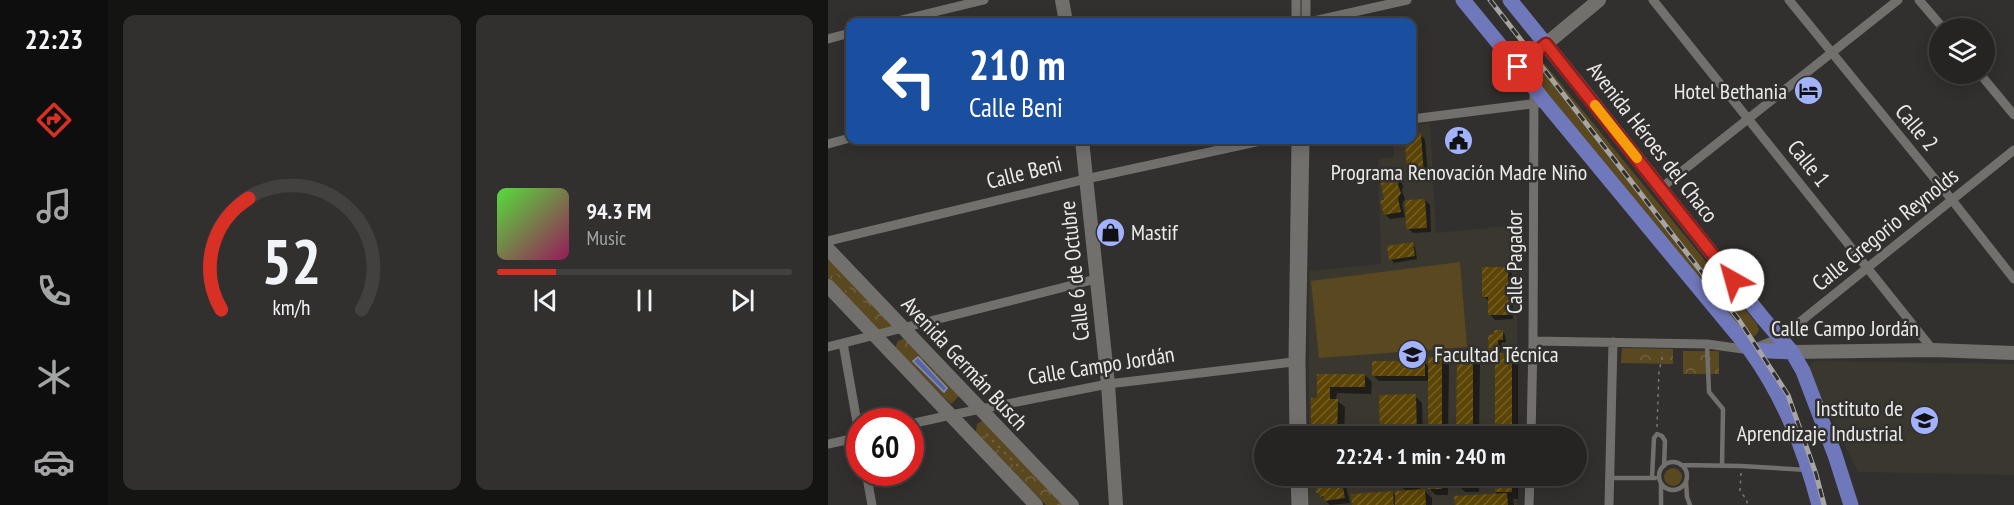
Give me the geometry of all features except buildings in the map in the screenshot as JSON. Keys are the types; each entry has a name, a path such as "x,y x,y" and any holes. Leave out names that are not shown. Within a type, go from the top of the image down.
{"main road":[{"path":"1062,0 1065,18"},
{"path":"1463,0 1534,88 1539,103 1750,350 1776,389 1793,423 1819,505"},
{"name":"Avenida Héroes del Chaco","path":"1510,0 1792,352 1811,393 1851,505"},
{"path":"1546,44 1599,0"},
{"name":"Calle 6 de Octubre","path":"1082,144 1108,384 1116,505"},
{"name":"Avenida Germán Busch","path":"828,249 1072,505"},
{"name":"Avenida Germán Busch","path":"828,286 1036,505"},
{"name":"Calle Campo Jordán","path":"1750,350 1792,352 1933,350 2014,353"}],"street":[{"path":"910,18 984,0"},
{"path":"1296,0 1296,18"},
{"path":"1306,0 1307,18"},
{"path":"1325,18 1407,0"},
{"name":"Calle 1","path":"1653,0 1933,350"},
{"name":"Calle 2","path":"1789,0 2014,279"},
{"path":"1661,188 1898,0"},
{"path":"1919,0 1934,18"},
{"path":"828,39 846,34"},
{"path":"1518,67 1546,44"},
{"path":"1988,84 2014,115"},
{"path":"1416,118 1539,103"},
{"name":"Calle Pagador","path":"1531,426 1539,103"},
{"path":"828,144 846,139"},
{"name":"Calle Beni","path":"828,241 1086,179 1247,144"},
{"path":"1296,144 1297,361 1301,426"},
{"path":"1294,426 1305,144"},
{"name":"Calle Gregorio Reynolds","path":"1750,350 1780,338 2014,150"},
{"path":"828,347 1096,279"},
{"name":"Calle Campo Jordán","path":"1533,341 1707,344 1750,350"},
{"path":"1609,505 1613,342"},
{"path":"843,343 854,408"},
{"name":"Calle Campo Jordán","path":"924,421 1108,384 1297,361"},
{"path":"828,444 846,441"},
{"path":"869,486 872,505"},
{"path":"1295,486 1296,505"},
{"path":"1303,486 1304,505"},
{"path":"1529,505 1530,486"}],"lane":[{"path":"1707,344 1709,392 1724,409 1722,466"},
{"path":"1652,478 1654,438 1657,434 1665,441 1664,466 1661,470 1660,481 1661,505"},
{"path":"1664,466 1672,463 1809,470"},
{"path":"1681,465 1686,472 1687,497 1690,505"},
{"path":"1610,478 1652,478 1672,490 1680,488 1686,481"}],"path":[{"path":"1657,434 1662,343"},
{"path":"1741,466 1740,491 1747,500 1747,505"}],"shaded area":[{"name":"Facultad Técnica","path":"1430,123 1436,233 1517,225 1517,426 1309,426 1309,271 1381,264 1378,159 1394,157 1394,144 1416,144 1416,125"},
{"name":"Instituto de Aprendizaje Industrial","path":"1817,361 2014,364 2014,475 1858,472 1808,371 1811,363"},
{"path":"1309,486 1517,486 1517,505 1309,505"}],"green space":[{"path":"1539,57 1757,324 1759,330 1755,336 1746,339 1525,66"},
{"path":"828,255 894,326 878,331 828,280"},
{"path":"1460,262 1467,347 1319,358 1311,281"},
{"path":"828,265 875,315 872,318 828,271"},
{"path":"905,338 960,395 951,404 895,348 898,341"},
{"path":"1622,348 1673,349 1673,364 1621,363"},
{"path":"1683,351 1719,351 1719,374 1683,374"},
{"path":"982,421 987,422 1065,505 1046,505 976,432 977,424"},
{"path":"987,428 1025,469 1021,473 982,433"},
{"path":"1669,468 1677,468 1682,473 1680,484 1669,486 1664,481 1664,473"}],"water":[{"path":"918,357 947,388 944,392 913,361"}],"railway":[{"path":"1490,0 1739,320 1788,395 1816,474 1824,505"}],"slow traffic":[{"path":"1595,105 1637,158"}],"place":[{"name":"Hotel Bethania","path":"1808,91"},
{"name":"Programa Renovación Madre Niño","path":"1459,140"},
{"name":"Mastif","path":"1110,232"},
{"name":"Facultad Técnica","path":"1413,354"},
{"name":"Instituto de Aprendizaje Industrial","path":"1924,421"}],"route":[{"path":"1518,67 1546,44 1733,280"}]}
